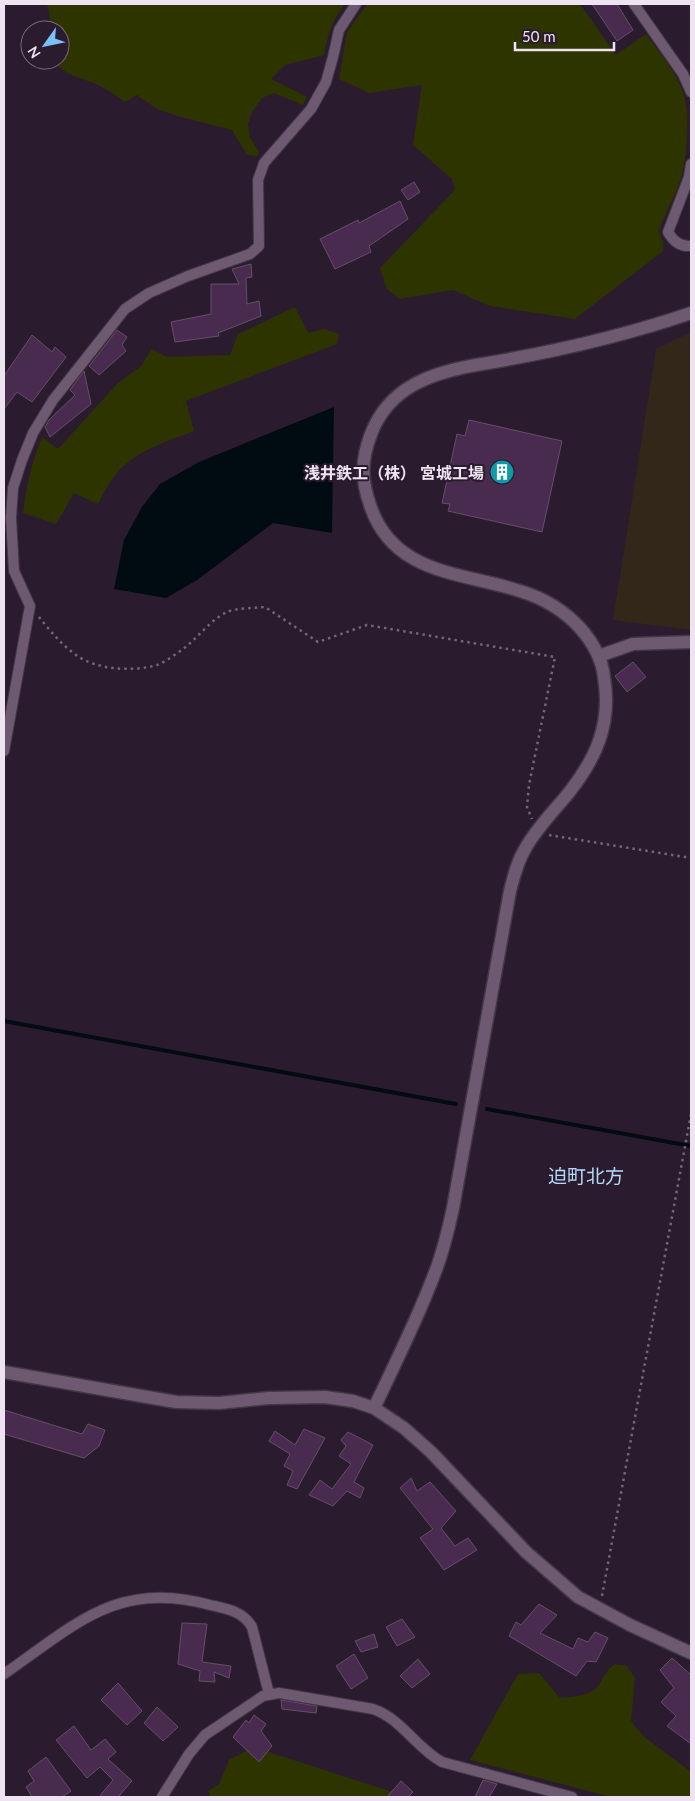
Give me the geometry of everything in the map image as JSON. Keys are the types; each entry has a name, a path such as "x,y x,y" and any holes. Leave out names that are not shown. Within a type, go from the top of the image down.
{"street":[{"path":"4,751 30,606 14,571 11,518 14,488 22,460 33,433 53,400 125,309 149,293 188,276 250,254 259,246 258,180 264,163 311,109 326,82 334,57 339,30 356,4"},
{"path":"634,4 683,74 691,92"},
{"path":"691,164 668,232 678,244 691,246"},
{"path":"374,1408 424,1301 445,1241 453,1208 510,891 516,867 536,830 569,792 587,766 602,734 606,717 607,697 599,656 590,640 573,620 538,598 519,590 427,567 402,552 385,535 372,513 366,492 362,472 366,448 374,426 385,407 403,390 429,377 455,369 572,347 656,325 691,313"},
{"path":"599,656 633,644 691,642"},
{"path":"4,1372 176,1402 219,1403 269,1398 325,1397 353,1401 374,1408 404,1428 431,1452 526,1552 578,1597 630,1625 691,1652"},
{"path":"4,1674 95,1612 115,1604 139,1598 176,1598 193,1600 240,1613 248,1619 252,1627 269,1694"},
{"path":"162,1797 189,1754 205,1735 269,1694 279,1694 378,1711 400,1724 424,1749 442,1762 572,1797"}],"path":[{"path":"30,606 54,636 76,655 92,664 113,668 135,668 158,664 183,649 210,624 227,612 265,607 318,642 367,625 555,657 528,792 527,807 536,830 552,836 691,858"},
{"path":"599,1609 691,1114"}],"shaded area":[{"path":"691,332 691,630 613,620 656,349"},
{"path":"334,407 332,533 273,523 197,580 166,598 114,589 124,540 142,507 160,484 199,462"}],"green space":[{"path":"49,4 345,4 331,28 324,55 285,65 271,79 307,97 303,105 274,93 262,98 252,112 248,124 250,138 259,152 257,156 247,155 232,130 157,109 137,95 125,102 102,87 63,70 70,70 70,20 50,20 47,6"},
{"path":"367,4 580,4 616,55 646,34 668,63 677,79 684,95 687,113 686,146 682,175 659,231 663,242 663,251 575,319 490,306 453,290 400,299 387,289 380,268 455,190 452,179 413,145 422,85 369,93 339,79 347,32"},
{"path":"295,307 308,333 324,329 339,334 337,344 186,401 194,431 134,457 114,477 98,504 74,493 56,524 23,513 30,475 42,437 58,449 118,383 141,366 152,349 167,357 230,355 238,334"},
{"path":"615,1664 627,1666 635,1678 631,1721 643,1736 691,1772 691,1797 611,1797 470,1760 518,1674 539,1673 560,1698 570,1697 586,1694 595,1689 607,1671"},
{"path":"253,1747 408,1797 210,1797 208,1791 219,1784 229,1760"}],"building":[{"path":"592,4 617,4 633,30 617,41"},
{"path":"414,182 420,192 408,200 401,190"},
{"path":"400,201 408,219 369,246 371,252 335,269 320,239 358,220 359,223"},
{"path":"251,264 252,277 246,278 247,304 259,301 261,316 218,333 219,336 175,342 171,322 211,314 211,284 239,284 232,269"},
{"path":"117,330 127,337 122,345 126,351 99,375 89,366"},
{"path":"32,335 52,352 55,347 66,357 32,402 17,392 4,409 4,376"},
{"path":"84,371 91,404 50,437 45,427 49,420 75,395 70,390"},
{"name":"浅井鉄工（株） 宮城工場","path":"469,420 562,441 542,532 448,511 450,504 442,503 457,434 465,436"},
{"path":"633,662 646,677 627,692 615,676"},
{"path":"4,1410 82,1434 88,1424 105,1430 99,1446 84,1458 4,1434"},
{"path":"304,1429 325,1438 297,1489 287,1485 293,1471 284,1466 290,1454 269,1441 275,1431 295,1445"},
{"path":"348,1432 373,1445 354,1482 364,1488 360,1498 347,1491 333,1506 309,1495 320,1480 332,1489 351,1464 339,1456 346,1446 341,1440"},
{"path":"411,1478 417,1491 430,1482 456,1511 441,1528 455,1546 468,1538 477,1550 444,1570 420,1538 433,1529 400,1488"},
{"path":"539,1604 557,1615 540,1633 573,1649 578,1638 588,1642 595,1632 608,1638 596,1662 587,1661 576,1676 509,1636 516,1622 521,1625"},
{"path":"402,1619 415,1637 397,1646 386,1627"},
{"path":"182,1623 207,1624 202,1662 231,1666 229,1678 214,1672 215,1682 199,1681 200,1671 178,1664"},
{"path":"374,1634 378,1647 361,1652 355,1641"},
{"path":"354,1654 368,1678 351,1689 336,1666"},
{"path":"672,1658 691,1675 691,1744 667,1726 676,1716 661,1702 674,1688 660,1670"},
{"path":"418,1659 430,1674 412,1688 400,1676"},
{"path":"118,1683 142,1711 127,1725 101,1700"},
{"path":"281,1700 317,1706 316,1713 282,1709"},
{"path":"157,1707 178,1727 163,1741 144,1723"},
{"path":"254,1715 266,1724 261,1731 272,1746 259,1762 233,1737 246,1720 249,1723"},
{"path":"74,1726 91,1750 105,1739 116,1752 108,1759 132,1781 118,1797 99,1797 113,1780 100,1767 87,1778 56,1740"},
{"path":"46,1757 71,1791 62,1797 32,1797 26,1787 34,1781 28,1771"},
{"path":"483,1780 497,1784 489,1797 475,1797"},
{"path":"401,1781 413,1792 408,1797 387,1797"}],"waterway":[{"path":"4,1021 456,1104"},
{"path":"487,1109 691,1146"}],"place":[{"name":"浅井鉄工（株） 宮城工場","path":"502,472"}],"district":[{"name":"迫町北方","path":"586,1175"}]}
